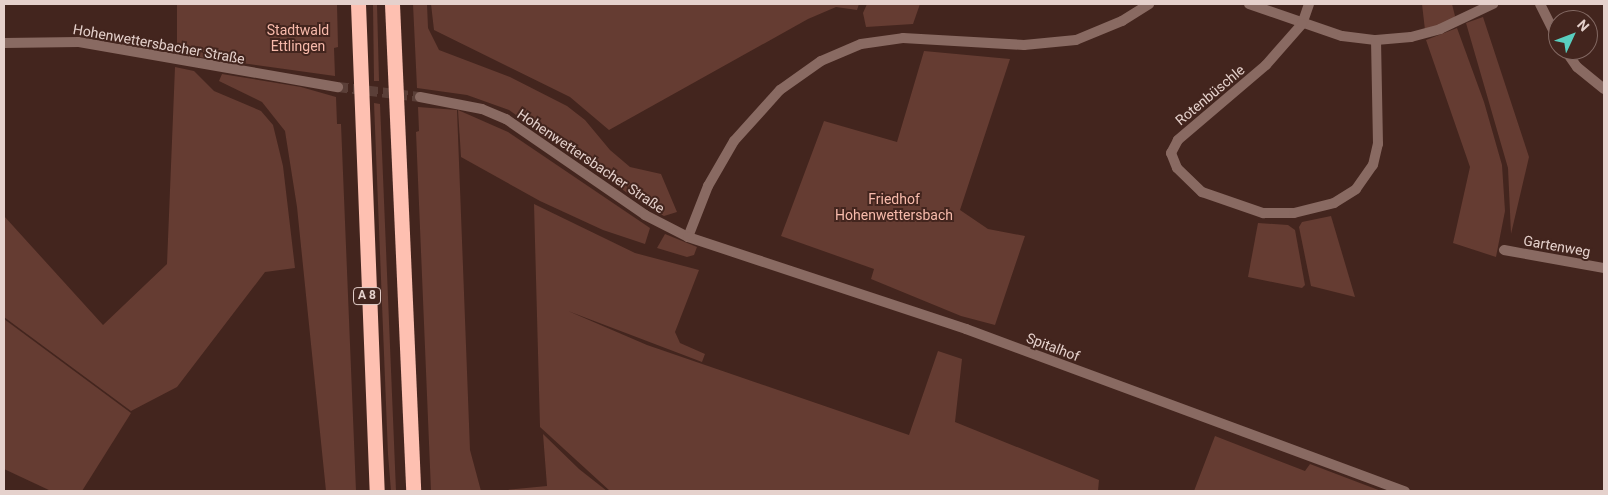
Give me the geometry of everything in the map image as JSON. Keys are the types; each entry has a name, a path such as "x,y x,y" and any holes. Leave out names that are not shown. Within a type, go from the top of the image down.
{"highway":[{"name":"A 8","path":"358,4 377,491"},
{"path":"392,4 413,491"}],"street":[{"path":"688,237 708,186 734,141 780,90 821,60 861,44 903,38 1024,45 1076,40 1122,21 1149,4"},
{"path":"1249,4 1302,24 1342,36 1376,40 1411,37 1440,29 1493,4"},
{"name":"Rotenbüschle","path":"1309,4 1302,24 1266,65 1178,140 1171,153 1177,168 1202,192 1263,213 1294,213 1334,204 1356,188 1373,165 1378,144 1376,40"},
{"path":"1540,4 1548,20"},
{"name":"Hohenwettersbacher Straße","path":"4,43 79,42 338,87"},
{"path":"1572,60 1577,67 1604,89"},
{"name":"Hohenwettersbacher Straße","path":"420,97 482,109 506,119 645,215 688,237"},
{"name":"Spitalhof","path":"688,237 966,329 1405,491"},
{"name":"Gartenweg","path":"1504,250 1604,268"}],"green space":[{"name":"Stadtwald Ettlingen","path":"177,4 337,4 338,47 334,48 335,76 177,54"},
{"path":"373,4 377,4 379,81 374,81"},
{"path":"413,4 427,4 428,28 439,50 510,77 567,106 585,120 610,150 630,167 661,174 677,212 664,216 643,204 509,110 467,95 417,88"},
{"path":"431,4 859,4 857,10 836,7 808,19 609,130 570,97 434,30"},
{"path":"867,4 920,4 913,24 866,27 863,13"},
{"path":"1422,4 1452,4 1455,16 1453,20 1425,30"},
{"path":"1483,17 1529,157 1511,234 1508,168 1466,23"},
{"path":"1457,28 1484,102 1502,165 1505,211 1496,257 1453,243 1470,167 1426,40"},
{"name":"Friedhof Hohenwettersbach","path":"924,51 1010,59 960,210 988,229 1025,236 995,325 961,316 871,279 874,269 781,236 824,121 897,142"},
{"path":"175,67 194,71 214,91 261,111 273,125 283,166 295,268 265,272 177,387 131,411 4,317 4,216 103,325 167,264"},
{"path":"222,74 301,87 336,97 337,124 341,124 356,491 326,491 297,207 285,131 262,102 219,81"},
{"path":"374,103 380,104 396,491 391,491 388,454"},
{"path":"418,107 457,110 470,450 481,491 431,491 416,132 419,131"},
{"path":"458,110 508,132 650,228 645,244 603,230 540,201 461,157"},
{"path":"534,204 635,253 699,270 675,332 680,343 705,354 702,362 568,311 647,345 909,435 938,351 962,359 955,422 1099,480 1098,491 610,491 540,427"},
{"path":"1331,216 1355,297 1311,286 1299,227 1302,222"},
{"path":"1258,223 1288,225 1295,230 1305,285 1302,288 1248,277"},
{"path":"665,234 697,247 694,255 687,257 657,248"},
{"path":"4,319 131,413 82,491 51,491 4,469"},
{"path":"543,434 579,469 607,491 496,491 547,486"},
{"path":"1215,436 1305,471 1310,464 1381,491 1194,491"}],"tunnel":[{"path":"338,87 420,97"}]}
